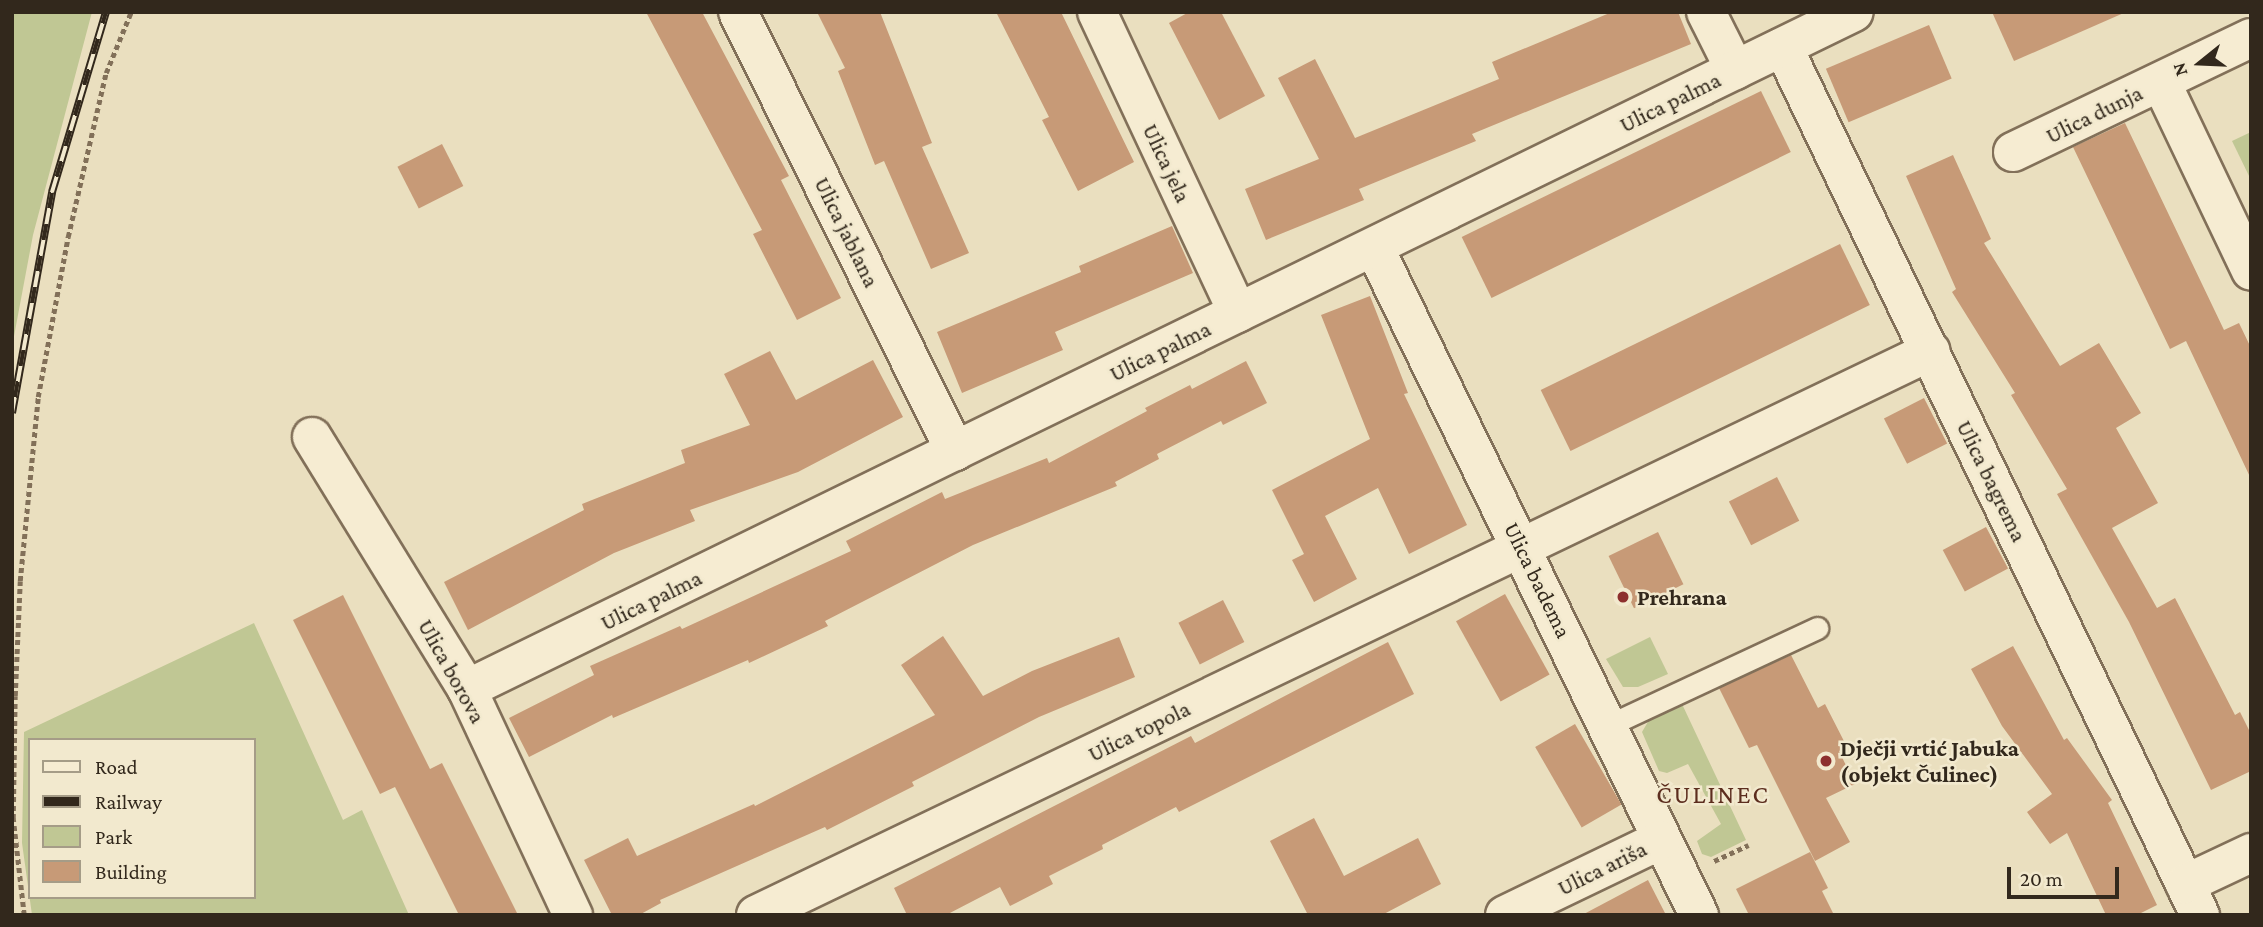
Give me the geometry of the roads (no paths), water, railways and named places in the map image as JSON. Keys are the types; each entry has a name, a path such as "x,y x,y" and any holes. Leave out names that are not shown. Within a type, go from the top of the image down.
{"street":[{"name":"Ulica jablana","path":"738,12 955,451"},
{"name":"Ulica jela","path":"1097,12 1238,313"},
{"path":"1706,12 1735,71"},
{"name":"Ulica palma","path":"467,689 1854,12"},
{"name":"Ulica dunja","path":"2013,152 2251,38"},
{"name":"Ulica bagrema","path":"1783,47 2193,900"},
{"path":"2161,82 2251,271"},
{"name":"Ulica badema","path":"1374,247 1699,915"},
{"name":"Ulica topola","path":"757,915 1931,351"},
{"name":"Ulica borova","path":"312,437 467,689 573,915"},
{"name":"Ulica ariša","path":"1506,915 1661,840"},
{"path":"2193,900 2251,853"}],"lane":[{"path":"1607,726 1817,628"}],"railway":[{"path":"12,413 52,192 106,12"}],"place":[{"name":"Prehrana","path":"1623,597"},
{"name":"Dječji vrtić Jabuka (objekt Čulinec)","path":"1826,761"}],"district":[{"name":"ČULINEC","path":"1713,795"}]}
